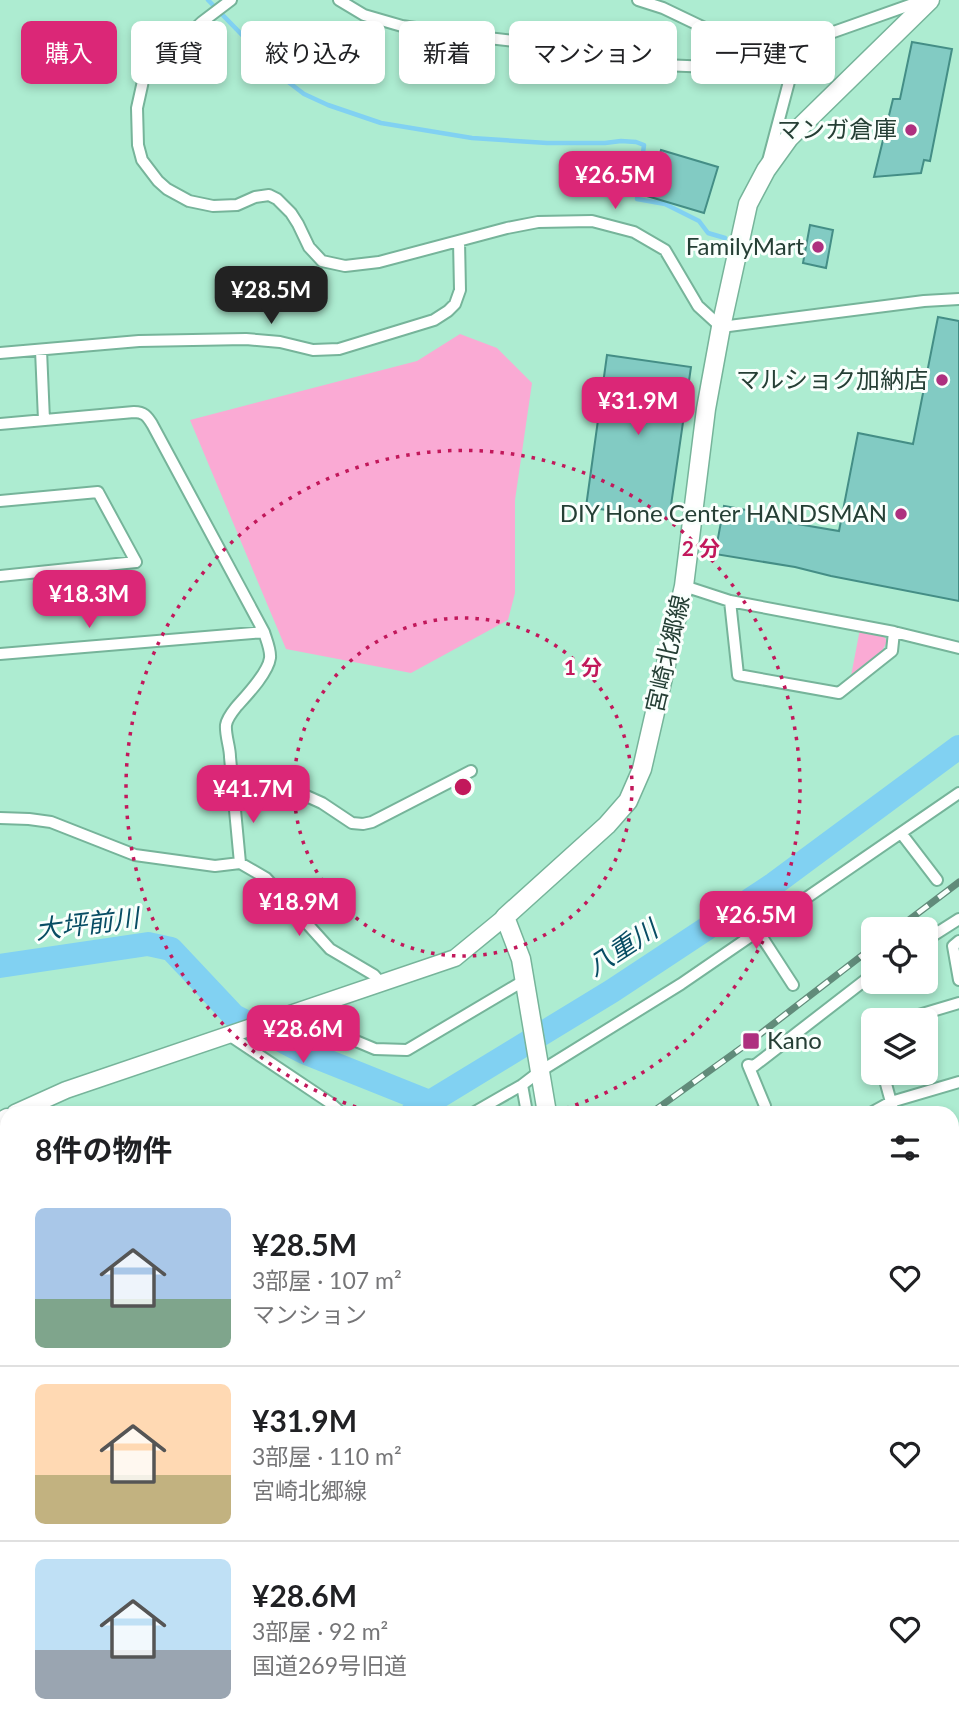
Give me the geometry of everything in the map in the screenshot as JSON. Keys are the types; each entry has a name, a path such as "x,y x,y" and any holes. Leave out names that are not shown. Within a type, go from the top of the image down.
{"main road":[{"name":"宮崎北郷線","path":"505,917 607,825 628,801 642,769 684,586 706,409 720,327 748,204 766,170 789,138 929,0"},
{"path":"505,917 521,959 546,1106"}],"street":[{"path":"231,0 202,22 152,69 144,81 137,108 138,145 142,160 167,189 189,201 213,206 237,205 255,197 269,195 292,213 309,247 322,261 345,266 379,262 506,228 538,222 592,221 634,232 666,250 698,306 720,327 959,299"},
{"path":"339,0 364,15 402,26 619,53 662,65 691,66"},
{"path":"638,0 691,22"},
{"path":"835,31 924,0"},
{"path":"766,170 788,84"},
{"path":"2,350 41,350 139,341 246,339 280,342 313,350 339,349 434,320 449,311 460,290 459,241"},
{"path":"41,350 44,420"},
{"path":"0,424 127,412 141,412 146,415 264,632 270,658 251,691 226,724 240,863"},
{"path":"0,501 98,492 136,562 0,576"},
{"path":"684,586 730,601 894,632 959,648"},
{"path":"730,601 738,675 839,692 892,651 894,632"},
{"path":"0,654 264,632"},
{"path":"233,793 281,788 293,790 322,803 352,823 362,824 372,822 471,771"},
{"path":"485,1106 522,1085 539,1068 681,984 959,793"},
{"path":"0,818 29,818 51,822 135,855 215,866 240,863 266,878 330,949 374,975 382,983"},
{"path":"901,834 937,880"},
{"path":"31,1106 66,1090 456,958 505,917"},
{"path":"938,932 959,919"},
{"path":"758,931 793,985"},
{"path":"959,941 953,946 959,980"},
{"path":"765,1106 748,1065 754,1066 861,983"},
{"path":"305,1010 332,1031 375,1049 407,1050 526,986"},
{"path":"938,1009 959,1003"},
{"path":"235,1033 334,1106"},
{"path":"898,1106 959,1082"},
{"path":"522,1085 526,1106"},
{"path":"886,1085 892,1106"}],"shaded area":[{"path":"460,334 497,348 532,383 515,500 515,593 508,620 411,673 286,649 190,420 417,361"},
{"path":"860,629 883,634 887,642 880,654 851,676"}],"building":[{"name":"マンガ倉庫","path":"912,42 952,49 930,161 924,160 921,173 874,177 893,99 900,99"},
{"path":"661,150 718,167 704,213 647,196"},
{"name":"FamilyMart","path":"810,225 833,230 826,268 803,263"},
{"name":"DIY Hone Center HANDSMAN","path":"938,317 959,321 959,601 795,567 715,554 724,506 763,513 762,518 839,531 858,433 913,444"},
{"path":"607,355 691,367 669,519 586,507"}],"waterway":[{"path":"208,0 287,81 304,94 381,123 472,138 547,143 621,141 644,145 637,199 665,204 699,221 708,233 725,238"},
{"name":"八重川","path":"423,1106 612,991 774,884 959,747"},
{"name":"大坪前川","path":"0,966 148,944 171,949 234,1016 304,1052 429,1102"}],"railway":[{"path":"913,917 959,882"},
{"path":"661,1106 861,956"}],"place":[{"name":"マンガ倉庫","path":"911,130"},
{"name":"FamilyMart","path":"818,247"},
{"name":"マルショク加納店","path":"942,380"},
{"name":"DIY Hone Center HANDSMAN","path":"901,514"},
{"name":"Kano","path":"751,1041"}]}
